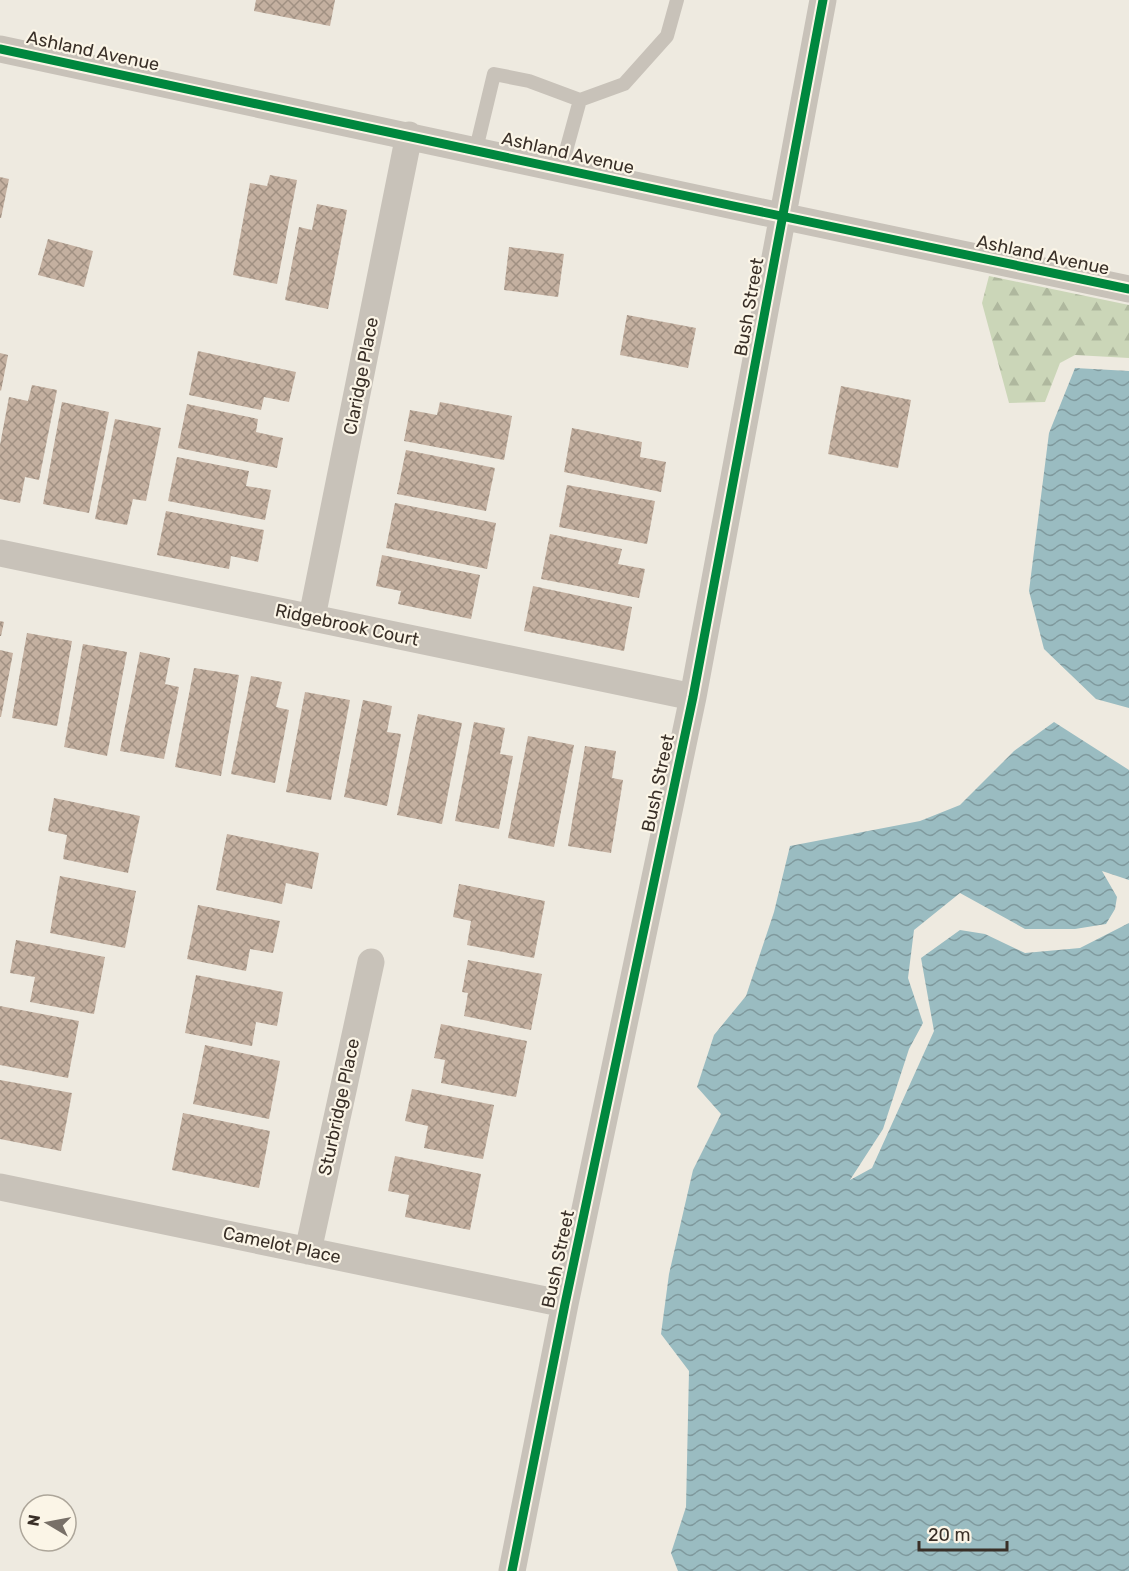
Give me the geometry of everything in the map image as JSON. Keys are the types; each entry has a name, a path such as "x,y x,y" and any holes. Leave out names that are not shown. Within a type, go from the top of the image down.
{"street":[{"name":"Bush Street","path":"512,1571 565,1304 693,697 823,0"},
{"name":"Ashland Avenue","path":"0,49 476,149 783,218 1129,289"},
{"name":"Claridge Place","path":"312,617 409,135"},
{"name":"Ridgebrook Court","path":"0,553 693,697"},
{"name":"Sturbridge Place","path":"308,1251 371,962"},
{"name":"Camelot Place","path":"0,1187 565,1304"}],"lane":[{"path":"476,149 494,74 529,81 579,100 624,84 667,36 677,0"},
{"path":"561,169 579,100"}],"green space":[{"path":"989,276 1129,305 1129,358 1075,355 1060,363 1045,402 1009,403 982,303"}],"water":[{"path":"1075,368 1129,371 1129,708 1096,699 1044,649 1029,591 1049,433"},
{"path":"1054,722 1129,770 1129,880 1102,871 1117,897 1115,909 1106,924 1075,929 1025,929 960,893 914,930 908,978 923,1023 909,1049 883,1129 850,1180 872,1168 934,1031 921,958 960,930 985,934 1025,953 1080,948 1129,923 1129,1571 678,1571 671,1553 686,1507 689,1371 661,1334 669,1274 693,1170 721,1114 697,1087 714,1035 746,996 774,912 790,846 920,821 960,805 1014,751"}],"building":[{"path":"256,0 335,0 330,26 254,11"},
{"path":"270,175 297,180 277,284 233,275 250,183 267,186"},
{"path":"0,177 9,179 1,218 0,218"},
{"path":"317,204 347,210 328,309 285,300 299,227 312,230"},
{"path":"48,239 93,251 84,287 38,275"},
{"path":"509,247 564,254 558,297 504,290"},
{"path":"627,315 696,328 688,368 620,355"},
{"path":"198,351 296,372 289,402 264,397 261,410 189,395"},
{"path":"0,353 8,355 1,391 0,390"},
{"path":"32,385 57,390 39,480 25,477 20,503 0,499 0,445 9,397 28,401"},
{"path":"841,386 911,400 898,468 828,454"},
{"path":"62,402 109,412 89,513 43,504"},
{"path":"440,402 512,416 504,460 404,441 410,410 437,415"},
{"path":"187,404 258,419 256,432 283,438 277,468 178,448"},
{"path":"115,419 161,428 146,501 133,499 127,525 95,519"},
{"path":"572,428 642,442 640,457 666,462 661,492 564,472"},
{"path":"406,450 495,468 486,511 397,494"},
{"path":"177,457 249,471 246,486 271,490 265,520 168,501"},
{"path":"567,485 655,501 647,544 559,527"},
{"path":"395,503 496,523 487,569 386,548"},
{"path":"166,511 264,530 258,562 231,556 229,569 157,555"},
{"path":"550,534 622,549 618,564 645,569 639,598 541,579"},
{"path":"382,555 480,575 471,619 398,604 401,591 376,586"},
{"path":"533,586 632,607 624,651 524,631"},
{"path":"0,621 4,622 1,636 0,636"},
{"path":"27,633 72,641 57,726 12,718"},
{"path":"83,644 127,652 107,756 64,747"},
{"path":"0,650 13,653 1,717 0,717"},
{"path":"140,652 170,658 165,684 179,687 164,759 120,751"},
{"path":"194,668 239,675 221,776 175,767"},
{"path":"251,676 282,682 276,707 289,710 275,783 231,774"},
{"path":"305,692 350,700 331,800 286,792"},
{"path":"363,700 392,706 387,732 401,734 387,806 344,797"},
{"path":"418,714 462,723 442,824 397,815"},
{"path":"474,722 505,728 500,754 513,756 499,829 455,821"},
{"path":"528,736 574,745 554,847 508,838"},
{"path":"585,746 616,751 612,778 623,780 611,853 568,846"},
{"path":"54,798 140,816 128,873 63,859 67,835 48,831"},
{"path":"227,834 319,853 312,889 286,883 282,904 216,890"},
{"path":"60,876 136,891 125,948 50,933"},
{"path":"459,884 545,901 534,958 467,945 471,921 453,917"},
{"path":"198,905 280,921 273,953 250,949 246,971 187,959"},
{"path":"16,940 105,957 94,1014 30,1002 35,977 10,973"},
{"path":"468,960 542,974 531,1030 464,1016 468,993 462,992"},
{"path":"196,975 283,992 277,1026 256,1022 252,1046 185,1033"},
{"path":"0,1006 79,1021 68,1078 0,1065"},
{"path":"441,1024 527,1041 516,1097 441,1083 445,1060 434,1058"},
{"path":"205,1045 280,1061 269,1119 193,1104"},
{"path":"0,1080 72,1093 61,1151 0,1139"},
{"path":"412,1089 494,1105 483,1159 424,1148 428,1126 405,1121"},
{"path":"183,1113 270,1131 259,1188 172,1170"},
{"path":"395,1156 481,1174 470,1230 405,1217 409,1195 388,1191"}],"cycle path":[{"path":"512,1571 565,1304 693,697 823,0"},
{"path":"0,49 1129,289"}]}
